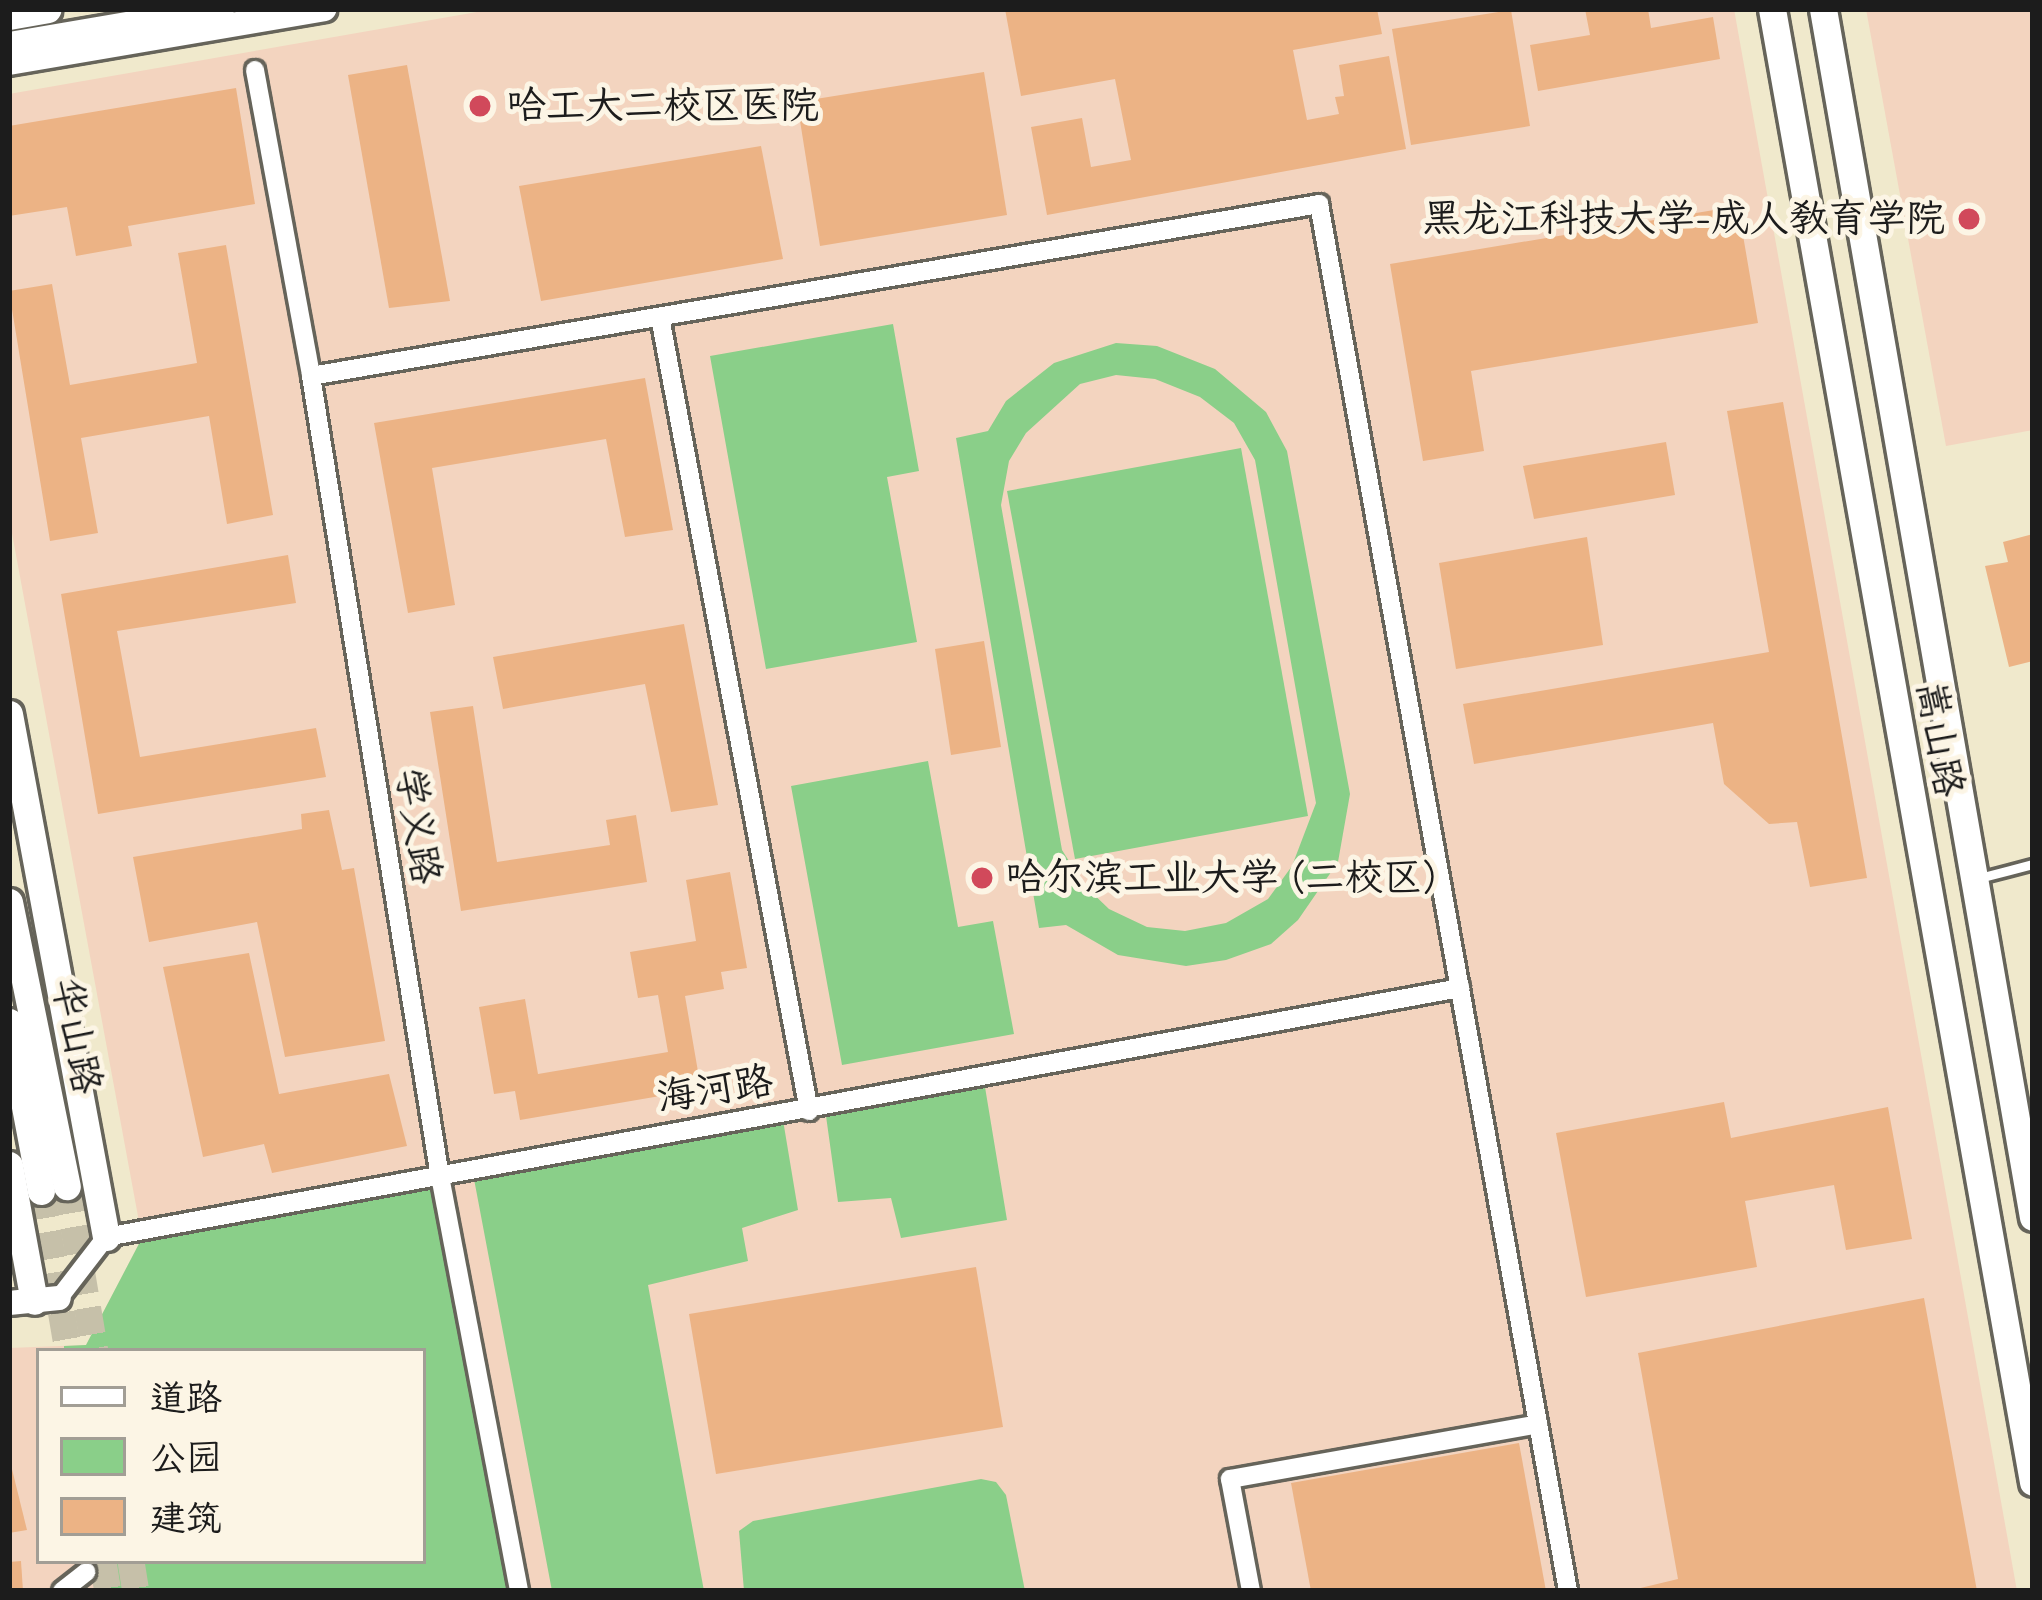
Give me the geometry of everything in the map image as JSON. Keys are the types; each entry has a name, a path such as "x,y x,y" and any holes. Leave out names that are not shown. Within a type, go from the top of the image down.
{"main road":[{"path":"9,16 47,9"},
{"path":"9,45 220,9"},
{"name":"嵩山路","path":"1772,9 2033,1482"},
{"name":"嵩山路","path":"1823,9 2033,1217"},
{"path":"9,714 106,1237"},
{"name":"华山路","path":"9,902 54,1189 9,1022"},
{"path":"9,1165 34,1301"}],"street":[{"path":"9,63 324,9"},
{"name":"学义路","path":"255,70 311,376 439,1172 519,1591"},
{"path":"311,376 1319,204 1568,1591"},
{"path":"660,317 809,1112"},
{"name":"海河路","path":"106,1237 439,1172 809,1112 1460,988"},
{"path":"34,1301 106,1237"},
{"path":"1251,1591 1230,1479 1538,1424"},
{"path":"62,1591 86,1574"}],"lane":[{"path":"1973,880 2033,864"}],"shaded area":[{"name":"哈尔滨工业大学 (二校区)","path":"494,9 1734,9 2017,1591 9,1591 9,1348 86,1345 142,1238 9,517 9,94"},
{"name":"黑龙江科技大学-成人教育学院","path":"1866,9 2033,9 2033,430 1946,446"}],"green space":[{"path":"893,324 919,471 887,477 917,642 766,669 710,356"},
{"path":"1116,343 1157,346 1215,369 1266,412 1287,451 1350,794 1338,862 1298,920 1271,944 1226,960 1186,966 1118,955 1066,925 1039,928 956,438 988,431 1006,401 1054,363","holes":["1116,375 1155,379 1200,397 1234,423 1255,460 1316,803 1292,866 1268,899 1226,923 1185,931 1147,927 1109,909 1084,885 1062,850 1001,505 1009,461 1026,433 1080,384"]},
{"path":"1241,448 1308,816 1075,859 1007,491"},
{"path":"928,761 958,927 993,921 1014,1034 842,1065 791,786"},
{"path":"985,1087 1007,1220 901,1238 891,1198 838,1202 826,1116"},
{"path":"783,1120 798,1210 742,1228 748,1261 648,1285 704,1591 552,1591 474,1179"},
{"path":"436,1187 508,1591 106,1591 102,1564 426,1564 426,1348 64,1348 86,1345 142,1238"},
{"path":"981,1479 996,1482 1006,1495 1025,1591 744,1591 739,1531 753,1521"}],"building":[{"path":"1005,9 1377,9 1382,34 1293,50 1307,120 1339,114 1335,97 1344,96 1339,65 1389,56 1406,149 1047,215 1031,127 1082,118 1091,167 1131,160 1115,79 1021,96"},
{"path":"1585,9 1648,9 1651,28 1713,17 1720,59 1538,91 1530,45 1590,35"},
{"path":"1511,10 1530,126 1411,145 1392,29"},
{"path":"407,65 450,301 389,308 348,75"},
{"path":"984,72 1007,215 820,246 797,102"},
{"path":"236,88 255,204 128,226 132,246 76,256 67,207 9,216 9,126"},
{"path":"761,146 783,259 541,301 519,186"},
{"path":"1738,206 1758,323 1471,371 1484,451 1423,461 1390,264"},
{"path":"226,245 273,515 227,524 209,416 81,438 98,533 50,541 9,291 52,284 70,385 197,363 178,253"},
{"path":"645,378 673,530 625,537 606,439 432,468 455,605 408,613 374,423"},
{"path":"1783,402 1867,878 1810,887 1797,822 1769,824 1724,784 1713,723 1474,764 1463,704 1769,652 1727,411"},
{"path":"1666,442 1675,495 1534,519 1523,466"},
{"path":"2033,534 2033,661 2009,667 1985,566 2008,562 2003,542"},
{"path":"1587,537 1603,645 1456,669 1439,563"},
{"path":"288,555 296,603 117,631 140,757 316,728 326,777 98,814 61,594"},
{"path":"684,624 718,805 671,812 645,684 503,709 493,657"},
{"path":"984,641 1001,747 951,755 935,649"},
{"path":"473,706 497,862 610,845 606,820 636,815 647,882 461,911 430,712"},
{"path":"329,810 342,870 354,868 385,1041 285,1057 257,922 149,942 133,857 302,829 301,814"},
{"path":"730,872 747,968 721,972 724,989 685,996 701,1089 520,1120 515,1091 494,1094 479,1007 525,999 538,1074 668,1052 658,995 638,998 630,952 696,941 686,880"},
{"path":"249,953 279,1094 389,1074 407,1146 272,1173 264,1144 203,1157 163,967"},
{"path":"1724,1102 1731,1138 1888,1107 1912,1239 1846,1250 1834,1185 1745,1201 1757,1267 1586,1297 1556,1133"},
{"path":"976,1267 1003,1427 716,1474 689,1314"},
{"path":"1924,1298 1977,1591 1628,1591 1678,1579 1638,1353"},
{"path":"1519,1443 1546,1591 1311,1591 1291,1483"},
{"path":"9,1457 27,1530 9,1533"},
{"path":"21,1561 23,1591 9,1591 9,1562"}],"tunnel":[{"path":"67,1186 94,1348"},
{"path":"41,1191 67,1348"},
{"path":"104,1564 108,1591"},
{"path":"132,1564 136,1591"}],"place":[{"name":"哈工大二校区医院","path":"480,106"},
{"name":"黑龙江科技大学-成人教育学院","path":"1969,219"},
{"name":"哈尔滨工业大学 (二校区)","path":"982,878"}]}
